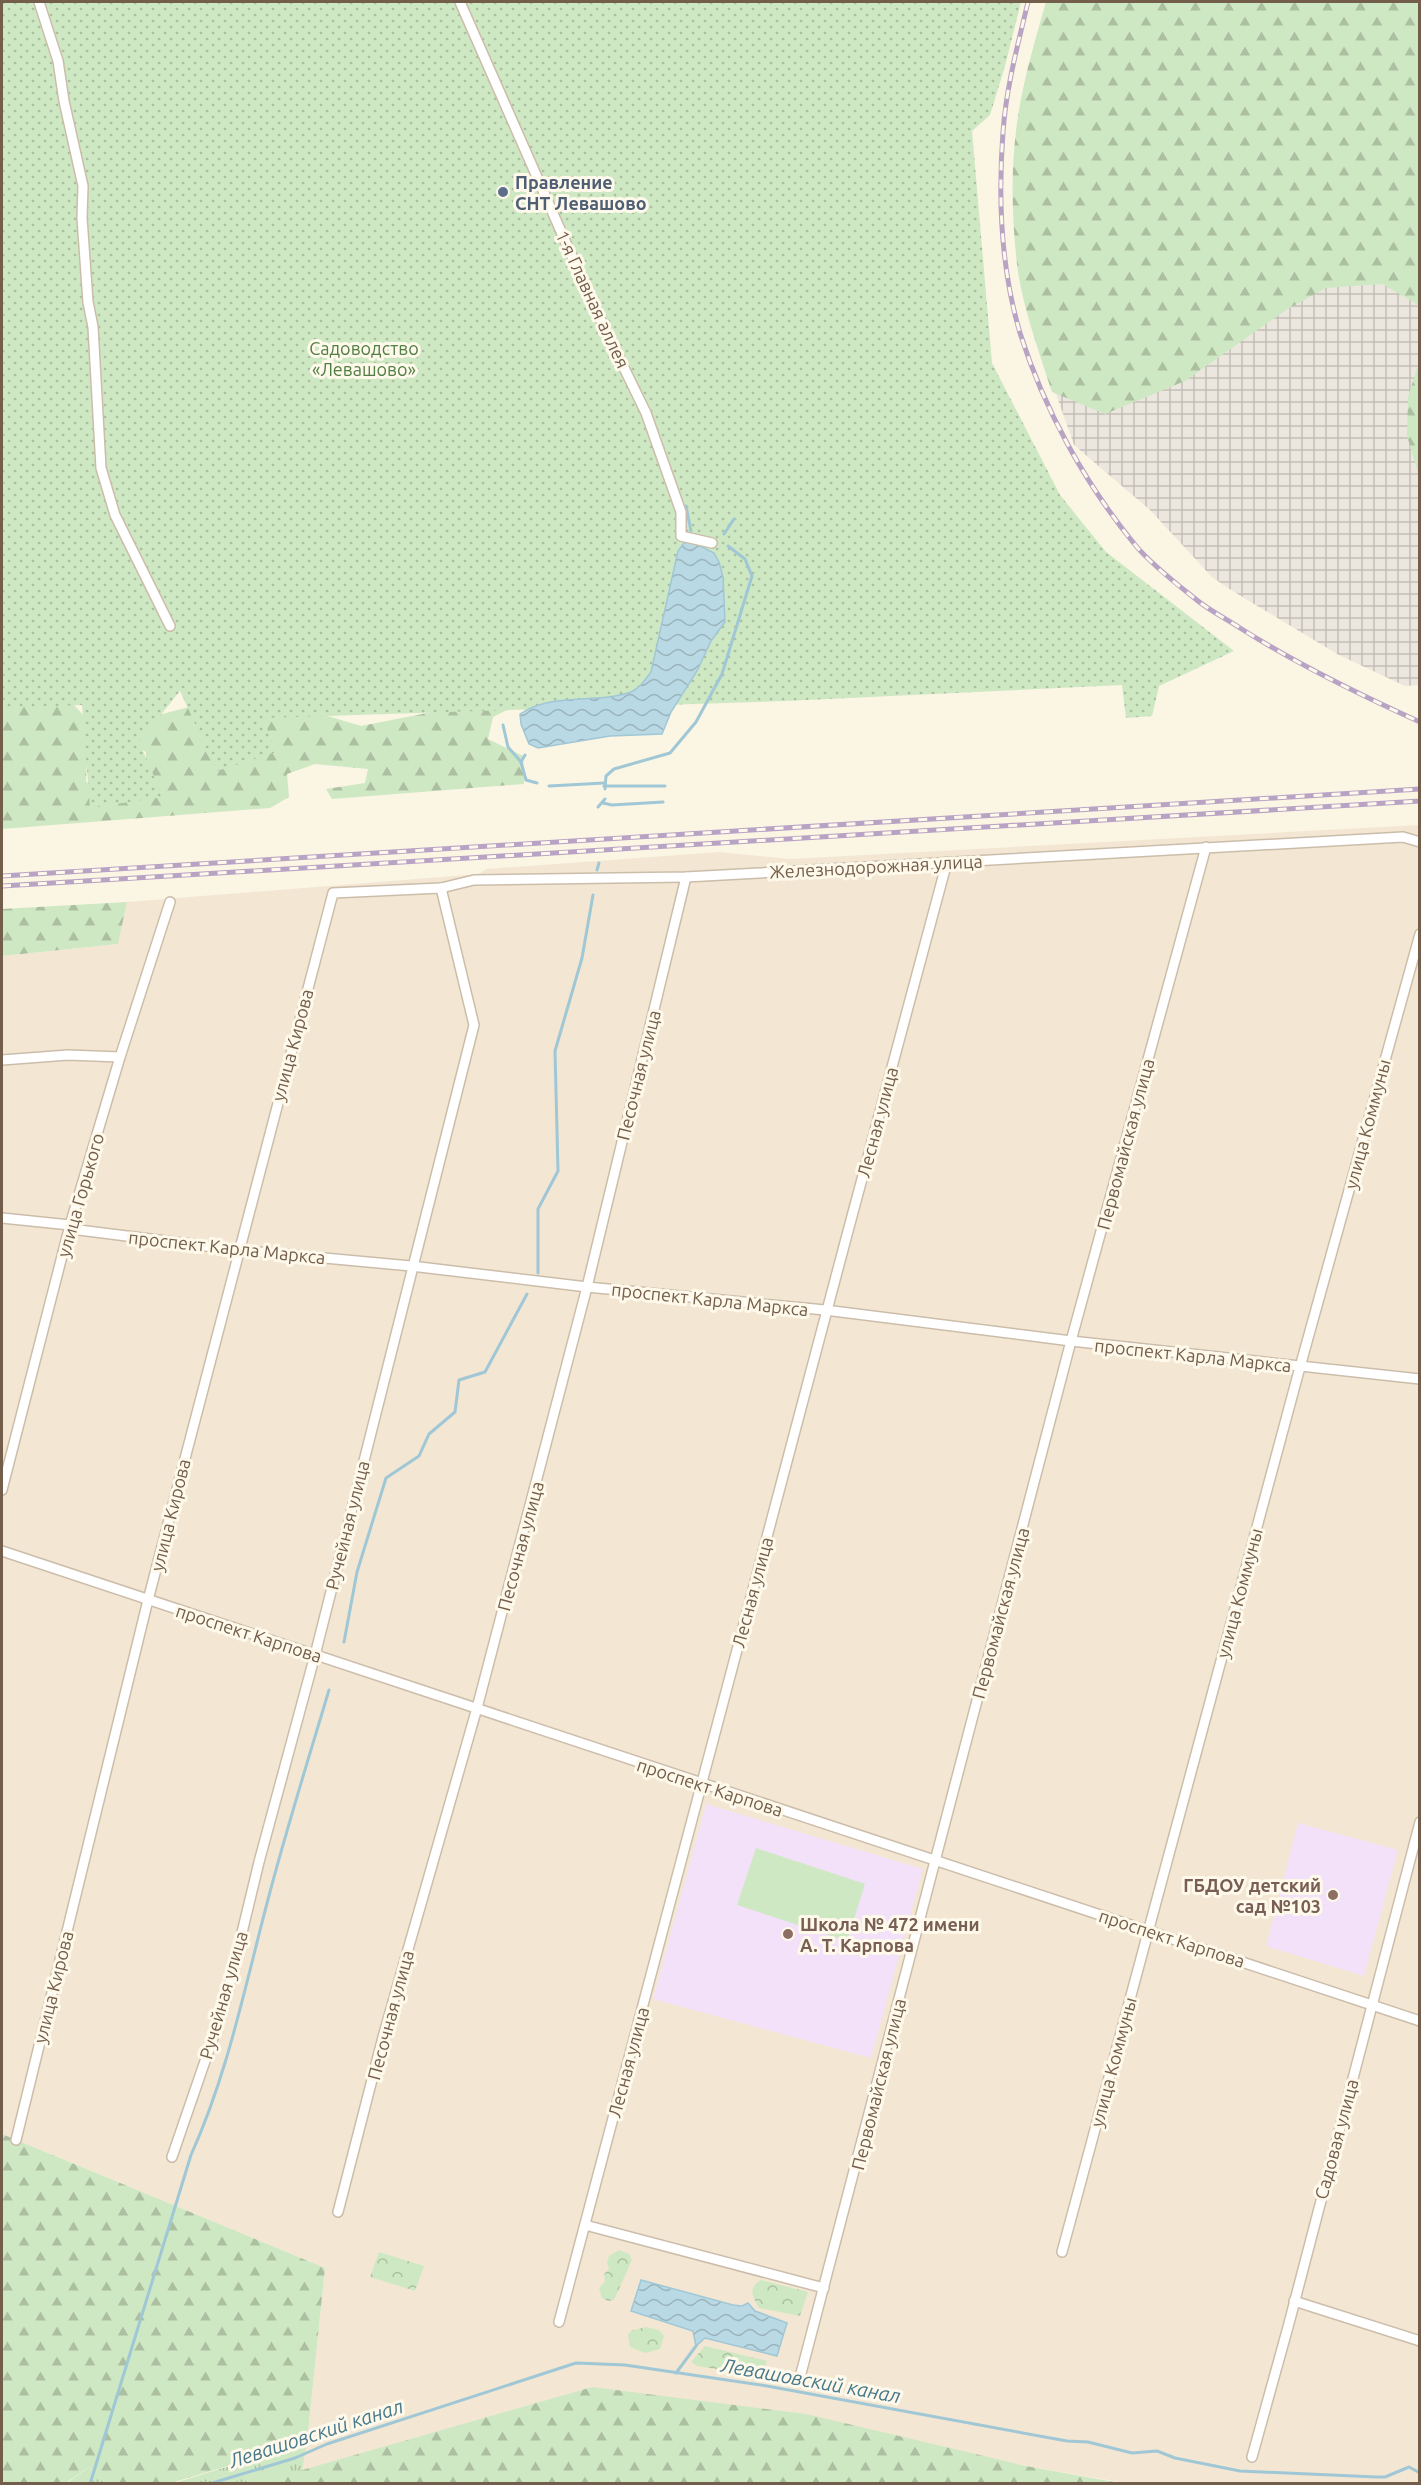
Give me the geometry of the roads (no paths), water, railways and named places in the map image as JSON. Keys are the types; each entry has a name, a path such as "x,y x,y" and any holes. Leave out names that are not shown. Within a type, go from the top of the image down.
{"street":[{"path":"39,2 58,61 64,101 83,186 82,218 88,302 93,327 101,468 115,515 170,626"},
{"name":"1-я Главная аллея","path":"460,2 592,302 646,413 681,512 681,536 712,543"},
{"name":"Железнодорожная улица","path":"333,893 441,888 474,880 686,877 1403,837 1419,842"},
{"name":"Первомайская улица","path":"799,2380 1071,1341 1206,847"},
{"name":"Лесная улица","path":"559,2322 825,1310 947,862"},
{"name":"Песочная улица","path":"338,2212 383,2037 477,1708 587,1287 686,877"},
{"name":"Ручейная улица","path":"172,2157 225,2002 474,1025 441,888"},
{"name":"улица Кирова","path":"16,2140 148,1600 333,893"},
{"name":"улица Горького","path":"2,1490 70,1225 170,902"},
{"name":"улица Коммуны","path":"1062,2252 1300,1366 1419,934"},
{"path":"2,1060 68,1055 120,1058"},
{"name":"проспект Карла Маркса","path":"2,1218 70,1225 80,1230 238,1250 825,1310 1071,1341 1419,1379"},
{"name":"проспект Карпова","path":"2,1551 1419,2021"},
{"name":"Садовая улица","path":"1252,2457 1419,1822"},
{"path":"585,2225 824,2288"},
{"path":"1294,2301 1419,2341"}],"water":[{"path":"690,541 714,553 719,562 723,577 725,622 711,641 697,671 671,712 662,734 610,736 538,748 529,744 521,724 520,714 546,703 631,692 644,681 651,672 678,551 684,543"},
{"path":"641,2280 733,2305 742,2306 748,2303 755,2311 787,2323 777,2356 705,2338 696,2346 693,2331 631,2311"}],"waterway":[{"path":"686,506 691,531"},
{"path":"724,534 734,519"},
{"path":"605,789 606,776 614,769 670,753 696,722 722,674 752,576 745,559 728,546"},
{"path":"503,725 508,747 521,762"},
{"path":"525,755 521,762 526,780 537,783"},
{"path":"549,786 604,783"},
{"path":"604,786 665,786"},
{"path":"598,807 605,799"},
{"path":"603,803 612,805 663,802"},
{"path":"597,870 599,863"},
{"path":"538,1273 538,1209 558,1171 555,1051 582,958 593,895"},
{"path":"344,1642 357,1572 386,1478 419,1456 429,1434 455,1412 459,1380 485,1372 527,1294"},
{"path":"90,2484 191,2155 216,2091 236,2025 277,1867 329,1690"},
{"path":"676,2373 696,2346"},
{"name":"Левашовский канал","path":"209,2484 295,2458 327,2444 576,2363 625,2365 767,2386 1067,2441 1088,2442 1132,2453 1157,2451 1175,2458 1240,2471 1385,2477 1409,2467 1420,2473"}],"railway":[{"path":"1028,2 1013,66 1005,116 1001,182 1002,233 1009,284 1020,333 1041,390 1068,445 1100,497 1136,546 1157,568 1198,601 1306,666 1420,722"},
{"path":"2,876 1420,789"},
{"path":"2,886 1420,801"}],"place":[{"name":"Правление СНТ Левашово","path":"503,192"},
{"name":"ГБДОУ детский сад №103","path":"1333,1895"},
{"name":"Школа № 472 имени А. Т. Карпова","path":"788,1934"}],"park label":[{"name":"Садоводство «Левашово»","path":"364,358"}]}
